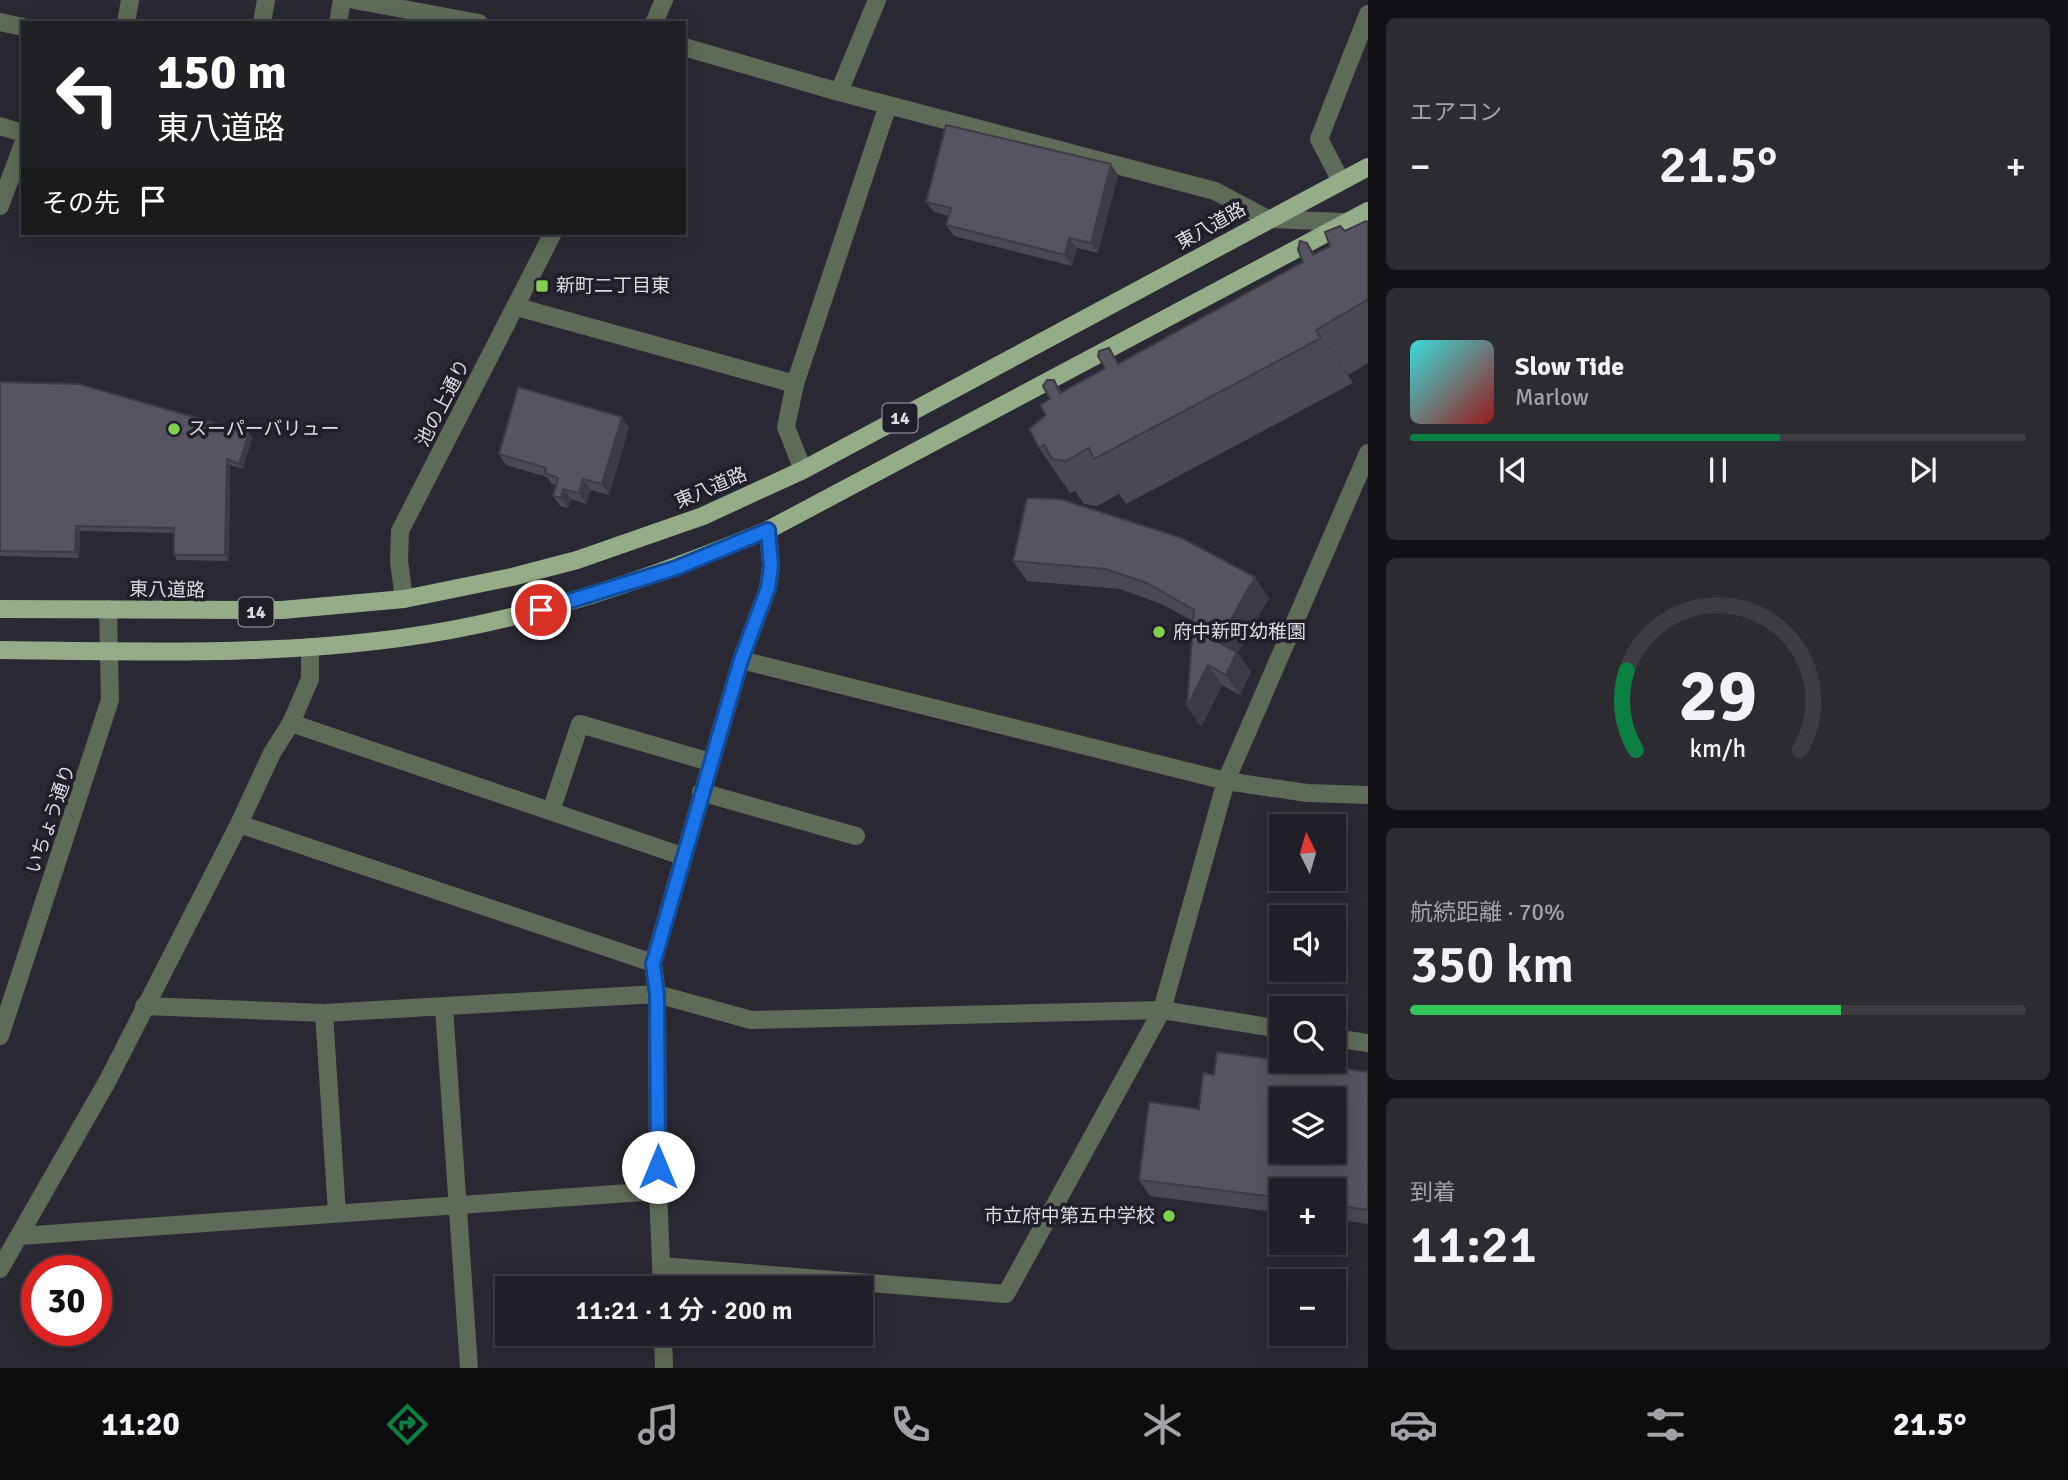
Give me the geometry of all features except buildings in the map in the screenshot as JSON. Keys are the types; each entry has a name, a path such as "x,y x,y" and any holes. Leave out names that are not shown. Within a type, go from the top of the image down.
{"main road":[{"name":"東八道路","path":"0,609 246,612 404,598 512,577 577,559 704,516 803,471 1368,167"},
{"name":"14","path":"0,650 110,653 310,647 421,634 541,610 676,568 768,530 1360,221 1368,211"}],"street":[{"path":"126,21 130,0"},
{"path":"262,21 267,0"},
{"path":"338,21 342,0"},
{"path":"354,0 455,21"},
{"path":"655,21 664,0"},
{"path":"839,92 877,0"},
{"path":"1341,181 1319,139 1368,14"},
{"path":"0,22 21,27"},
{"path":"686,48 839,92 1215,191 1268,219 1360,221"},
{"path":"803,471 786,427 795,384 888,105"},
{"path":"0,126 21,132"},
{"path":"0,206 21,149"},
{"name":"池の上通り","path":"404,598 399,561 400,531 552,235"},
{"path":"517,307 795,384"},
{"path":"661,1266 1006,1294 1162,1010 1226,781 1368,453"},
{"path":"661,1276 658,1191 657,995 653,964 682,856 741,660 768,588 771,566 768,530"},
{"name":"いちょう通り","path":"0,1036 95,752 110,699 108,610"},
{"path":"0,1269 108,1080 239,824 272,753 291,723 310,679 310,647"},
{"path":"741,660 1226,781 1307,793 1368,795"},
{"path":"291,723 682,856"},
{"path":"551,811 580,724 710,762"},
{"path":"701,792 856,836"},
{"path":"239,824 653,964"},
{"path":"144,1006 324,1013 657,995 751,1020 1162,1010 1269,1027"},
{"path":"444,1008 469,1368"},
{"path":"324,1013 337,1213"},
{"path":"1346,1040 1368,1043"},
{"path":"20,1236 658,1191"},
{"path":"663,1346 664,1368"}],"place":[{"name":"新町二丁目東","path":"542,286"},
{"name":"スーパーバリュー","path":"174,429"},
{"name":"府中新町幼稚園","path":"1159,632"},
{"name":"市立府中第五中学校","path":"1169,1216"}],"route":[{"path":"541,610 676,568 768,530 771,566 768,588 741,660 682,856 653,964 657,995 658,1167"}]}
